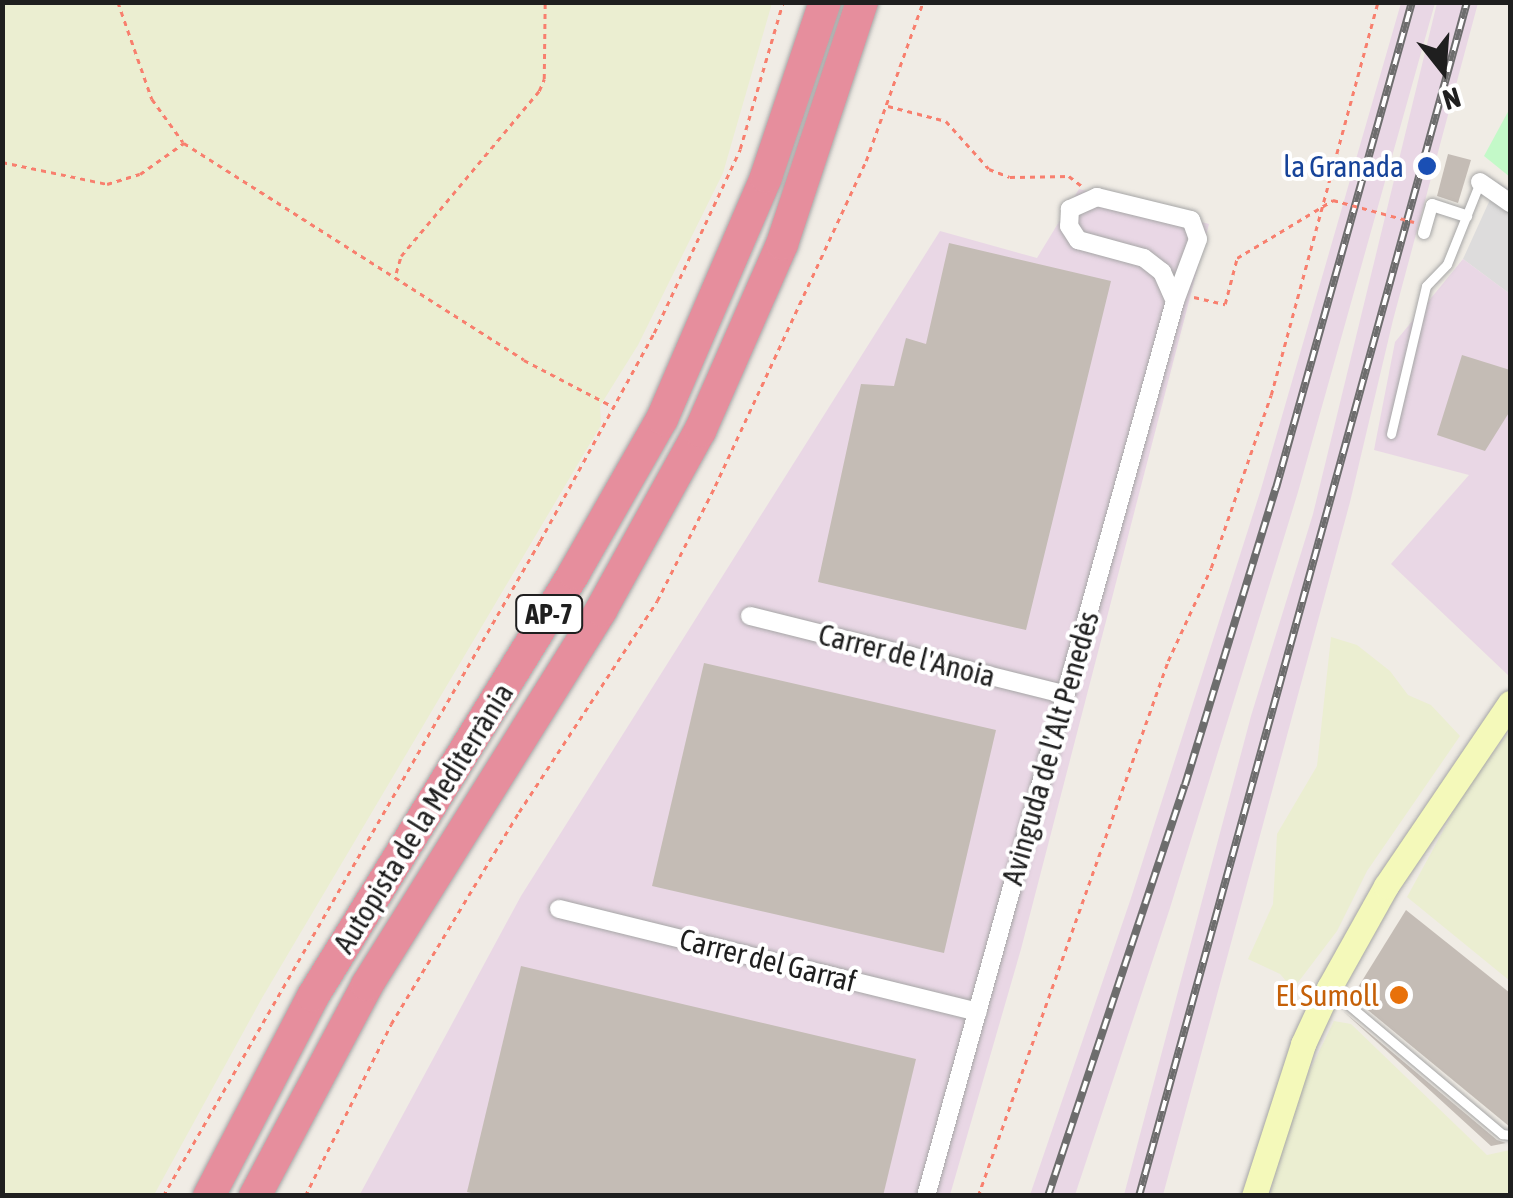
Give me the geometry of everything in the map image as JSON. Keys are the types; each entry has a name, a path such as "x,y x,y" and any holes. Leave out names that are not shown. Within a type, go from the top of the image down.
{"highway":[{"name":"Autopista de la Mediterrània","path":"209,1196 313,996 554,606 662,419 766,177 826,2"},
{"name":"Autopista de la Mediterrània","path":"255,1196 367,984 601,610 700,431 782,244 862,2"}],"main road":[{"path":"1254,1196 1303,1044 1329,988 1386,886 1510,703"},
{"path":"1263,1196 1270,1145"}],"street":[{"path":"1480,182 1510,203"},
{"path":"1097,196 1070,209 1069,226 1078,240 1144,258 1162,272 1176,297"},
{"name":"Avinguda de l'Alt Penedès","path":"926,1196 1176,297 1198,239 1191,220 1097,196"},
{"path":"1419,228 1432,206 1466,216"},
{"name":"Carrer de l'Anoia","path":"750,616 1064,694"},
{"name":"Carrer del Garraf","path":"558,910 976,1012"}],"lane":[{"path":"1391,434 1426,286 1447,264 1480,182"},
{"path":"1329,988 1502,1134 1510,1134"}],"path":[{"path":"118,2 152,98 184,143 395,274 524,360 613,406"},
{"path":"395,274 401,256 539,92 544,80 545,2"},
{"path":"163,1196 613,406 729,178 783,2"},
{"path":"305,1196 390,1024 656,601 716,486 866,162 922,2"},
{"path":"978,1196 1168,660 1211,568 1272,395 1378,2"},
{"path":"886,106 946,122 990,169 1010,178 1068,176 1097,196"},
{"path":"2,162 107,184 140,174 184,143"},
{"path":"1176,297 1224,304 1237,258 1333,200 1419,228"}],"shaded area":[{"path":"1401,3 1435,3 1298,492 1170,908 1075,1195 1030,1195 1131,898 1261,489"},
{"path":"1437,3 1478,3 1393,320 1350,502 1163,1195 1124,1195 1251,716 1313,514"},
{"path":"1498,182 1510,190 1510,294 1463,259"},
{"path":"1079,189 1209,224 1021,949 950,1195 359,1196 521,896 940,231 1037,258"},
{"path":"1463,259 1510,294 1510,677 1391,564 1469,475 1374,450 1395,342"}],"green space":[{"path":"2,3 772,3 723,173 638,345 600,406 601,425 262,998 154,1195 3,1195"},
{"path":"1510,108 1510,177 1484,156"},
{"path":"1331,637 1357,645 1390,671 1408,695 1431,705 1460,736 1367,871 1337,931 1293,989 1280,974 1248,959 1273,904 1277,834 1317,766"},
{"path":"1510,731 1510,981 1407,897 1467,787"},
{"path":"1334,1021 1351,1024 1487,1155 1510,1150 1510,1195 1270,1196 1287,1117"}],"building":[{"path":"1448,154 1471,160 1458,203 1437,196"},
{"path":"949,243 1111,281 1026,630 818,582 861,384 894,386 906,338 926,344"},
{"path":"1462,355 1510,370 1510,411 1485,451 1437,435"},
{"path":"704,663 996,730 944,953 652,886"},
{"path":"1406,910 1510,993 1510,1127 1352,997"},
{"path":"521,966 916,1059 883,1196 483,1196 467,1192"},
{"path":"1343,1011 1497,1140 1506,1143 1491,1146"}],"railway":[{"path":"1048,1196 1185,785 1276,488 1412,2"},
{"path":"1139,1196 1467,2"}],"place":[{"name":"la Granada","path":"1427,166"},
{"name":"El Sumoll","path":"1399,995"}]}
